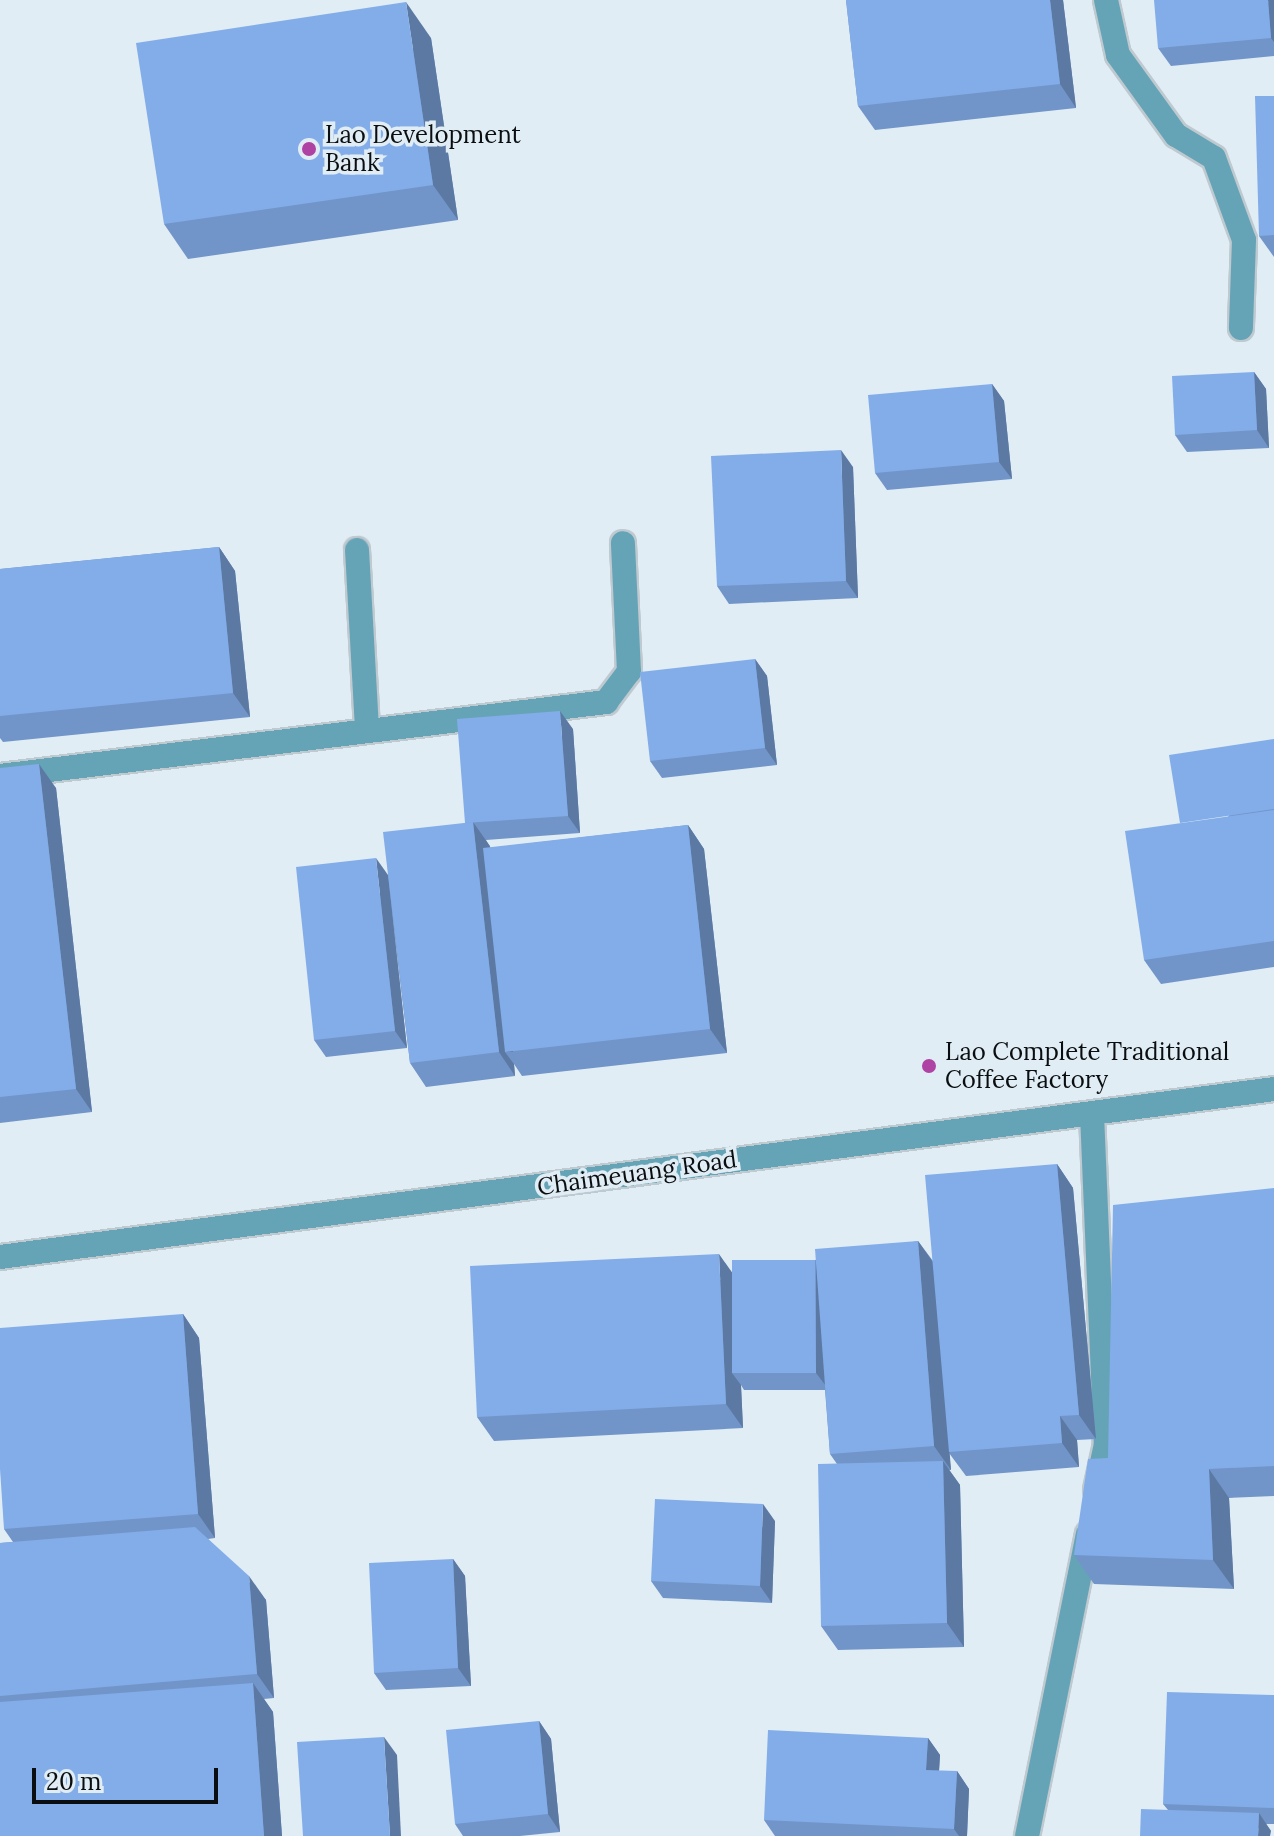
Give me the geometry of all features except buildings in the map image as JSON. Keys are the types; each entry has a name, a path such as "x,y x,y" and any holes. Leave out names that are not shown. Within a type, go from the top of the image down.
{"street":[{"path":"1106,0 1118,55 1176,135 1214,158 1244,240 1241,328"},
{"path":"0,776 606,702 629,672 623,543"},
{"path":"357,550 367,730"},
{"name":"Chaimeuang Road","path":"0,1257 1274,1089"},
{"path":"1027,1836 1106,1444 1092,1114"}],"place":[{"name":"Lao Development Bank","path":"309,149"},
{"name":"Lao Complete Traditional Coffee Factory","path":"929,1066"}]}
